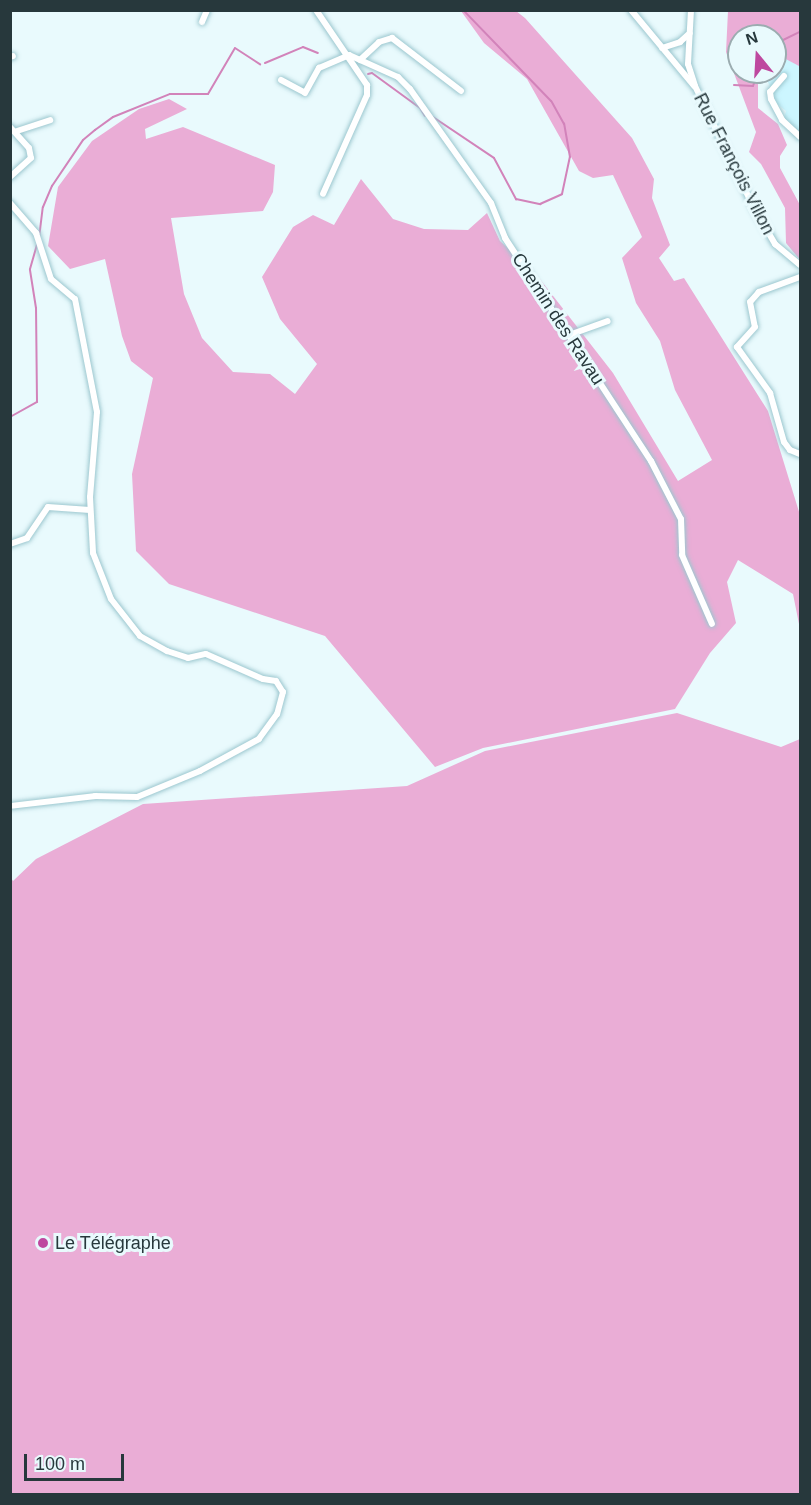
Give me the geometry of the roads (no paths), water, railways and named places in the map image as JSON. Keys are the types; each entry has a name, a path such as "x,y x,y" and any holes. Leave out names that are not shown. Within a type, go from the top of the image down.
{"street":[{"path":"202,22 207,10"},
{"path":"316,10 365,78 367,95 323,194"},
{"name":"Rue François Villon","path":"631,10 681,73 695,86"},
{"name":"Rue François Villon","path":"691,10 688,63 695,86 754,208 776,244 801,265"},
{"path":"662,48 680,42 690,32"},
{"path":"360,60 379,42 392,38 461,91"},
{"path":"281,80 305,93 320,68 349,55"},
{"name":"Chemin des Ravau","path":"349,55 398,77 410,89 491,203 505,238 651,461 681,519 682,555 712,624"},
{"path":"776,84 770,92 771,99 782,120 801,137"},
{"path":"17,131 50,120"},
{"path":"10,127 17,131 29,148 31,158 10,177"},
{"path":"10,203 36,233 51,279 62,284 75,299 97,412 90,510 93,553 102,582 140,636 167,651 188,658 206,654 263,679 276,681 283,692 269,728 259,738 218,763 137,797 95,796 10,806"},
{"path":"801,277 759,292 750,302 755,327 737,347 770,393 784,442 790,450 801,454"},
{"path":"569,335 608,321"},
{"path":"10,544 27,538 48,507 90,510"}],"waterway":[{"path":"430,115 494,158 516,199 540,204 562,194 570,157 564,124 551,101 463,10"},
{"path":"787,38 800,32"},
{"path":"265,63 303,47 318,53"},
{"path":"39,238 43,207 52,186 83,140 95,130 113,117 170,94 208,94 235,48 260,64"},
{"path":"368,74 372,73 420,108 425,116"},
{"path":"734,85 753,86 754,84"},
{"path":"10,417 37,402 36,308 30,269 37,244"}],"place":[{"name":"Le Télégraphe","path":"43,1243"}]}
